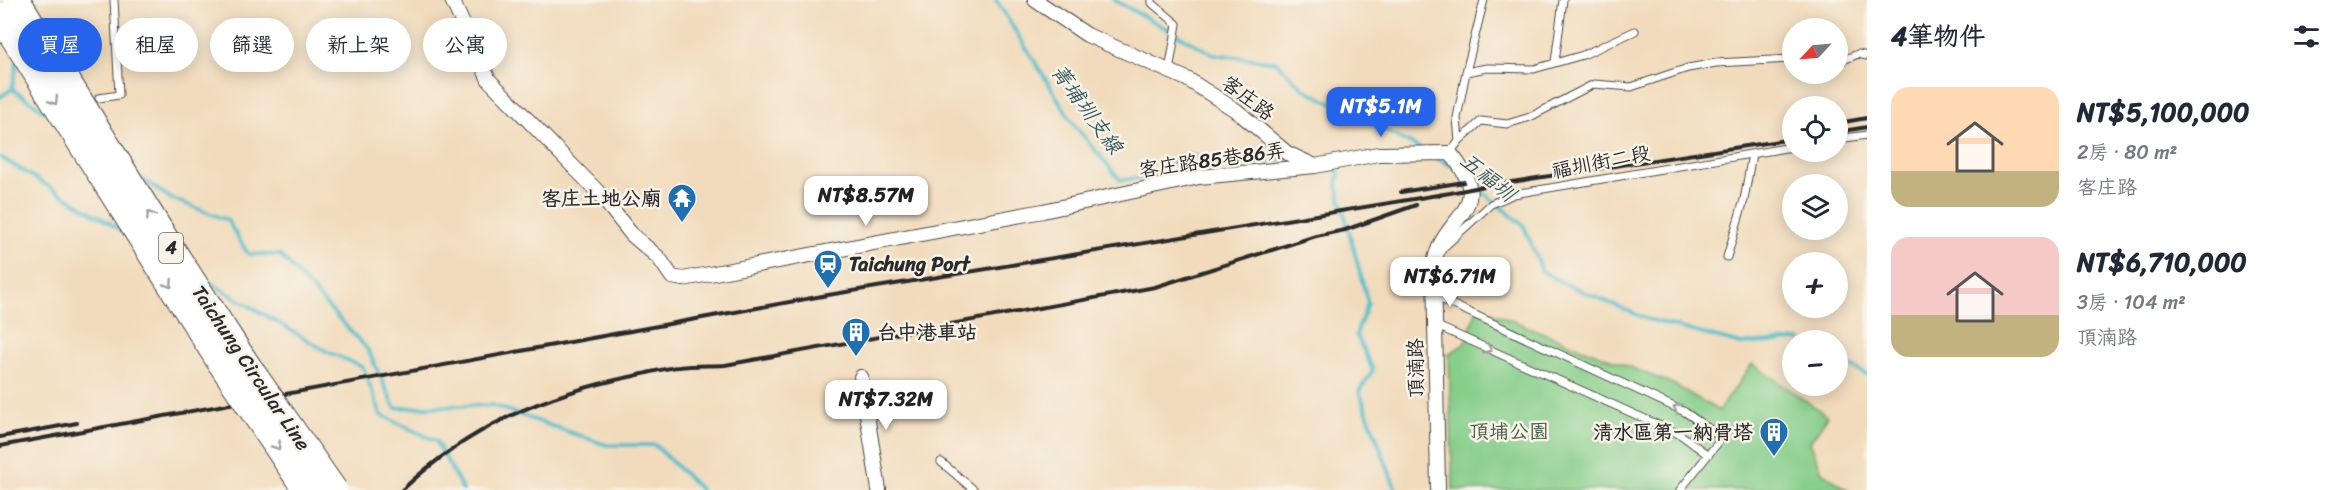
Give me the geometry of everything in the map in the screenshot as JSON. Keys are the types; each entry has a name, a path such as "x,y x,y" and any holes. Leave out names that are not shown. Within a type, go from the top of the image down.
{"highway":[{"name":"Taichung Circular Line","path":"17,0 181,264 249,368 334,490"},
{"name":"Taichung Circular Line","path":"0,16 220,362 306,490"}],"street":[{"name":"客庄路85巷86弄","path":"452,0 489,80 598,192 632,235 659,258 672,277 683,279 1043,211 1199,177 1315,166"},
{"name":"客庄路","path":"1035,0 1087,35 1187,79 1237,111 1287,153 1315,166"},
{"path":"1315,166 1378,154 1450,153 1464,170 1471,193 1464,211 1436,253"},
{"name":"頂湳路","path":"1436,253 1434,296 1438,490"},
{"path":"861,377 879,490"}],"lane":[{"path":"99,98 119,95 114,0"},
{"path":"1152,0 1152,3 1177,24 1169,71"},
{"path":"1459,141 1457,118 1484,0"},
{"path":"1555,62 1563,0"},
{"path":"1466,72 1487,68 1534,69 1583,55 1635,31"},
{"path":"1848,58 1858,54 1867,56"},
{"path":"1450,153 1459,141 1481,121 1508,124 1530,117 1594,84 1631,87 1688,68 1716,63 1782,60"},
{"path":"1848,138 1867,135"},
{"name":"福圳街二段","path":"1436,253 1454,240 1491,204 1514,194 1782,149"},
{"path":"1727,257 1744,200 1752,154"},
{"path":"1434,296 1685,412 1722,438 1680,490"},
{"path":"1435,325 1681,435 1708,455"},
{"path":"941,462 974,490"}],"green space":[{"name":"頂埔公園","path":"1478,307 1673,384 1719,411 1752,364 1782,385 1782,396 1799,396 1828,416 1810,442 1822,472 1848,490 1453,490 1449,354 1464,344"}],"waterway":[{"name":"菁埔圳支線","path":"996,0 1075,126 1120,180 1146,177 1188,154 1241,163 1290,159"},
{"name":"五福圳","path":"1114,0 1213,54 1276,62 1304,89 1419,148"},
{"path":"0,97 12,89 17,63"},
{"path":"12,89 49,114"},
{"path":"0,157 123,231"},
{"name":"五福圳","path":"1436,158 1453,167"},
{"name":"菁埔圳支線","path":"1332,165 1339,173 1337,186 1368,303 1356,334 1373,370 1359,391 1396,490"},
{"path":"141,178 170,198 227,220 248,254 280,255 368,350 395,408 492,405 606,445 655,445 701,490"},
{"name":"五福圳","path":"1473,184 1524,226 1542,271 1561,282 1647,319 1741,344 1782,341"},
{"path":"204,279 326,351 363,367 381,415 436,441 463,490"},
{"name":"五福圳","path":"1848,365 1867,375"}],"railway":[{"path":"1848,121 1867,118"},
{"path":"1848,130 1867,127"},
{"path":"0,446 828,295 1485,186 1782,141"},
{"path":"1401,192 1464,182"},
{"path":"402,490 454,448 481,431 539,403 601,383 668,368 725,365 1155,287 1316,236 1345,230 1416,205"},
{"path":"0,437 77,423"}],"place":[{"name":"客庄土地公廟","path":"682,224"},
{"name":"Taichung Port","path":"828,290"},
{"name":"台中港車站","path":"856,358"},
{"name":"清水區第一納骨塔","path":"1774,458"}]}
